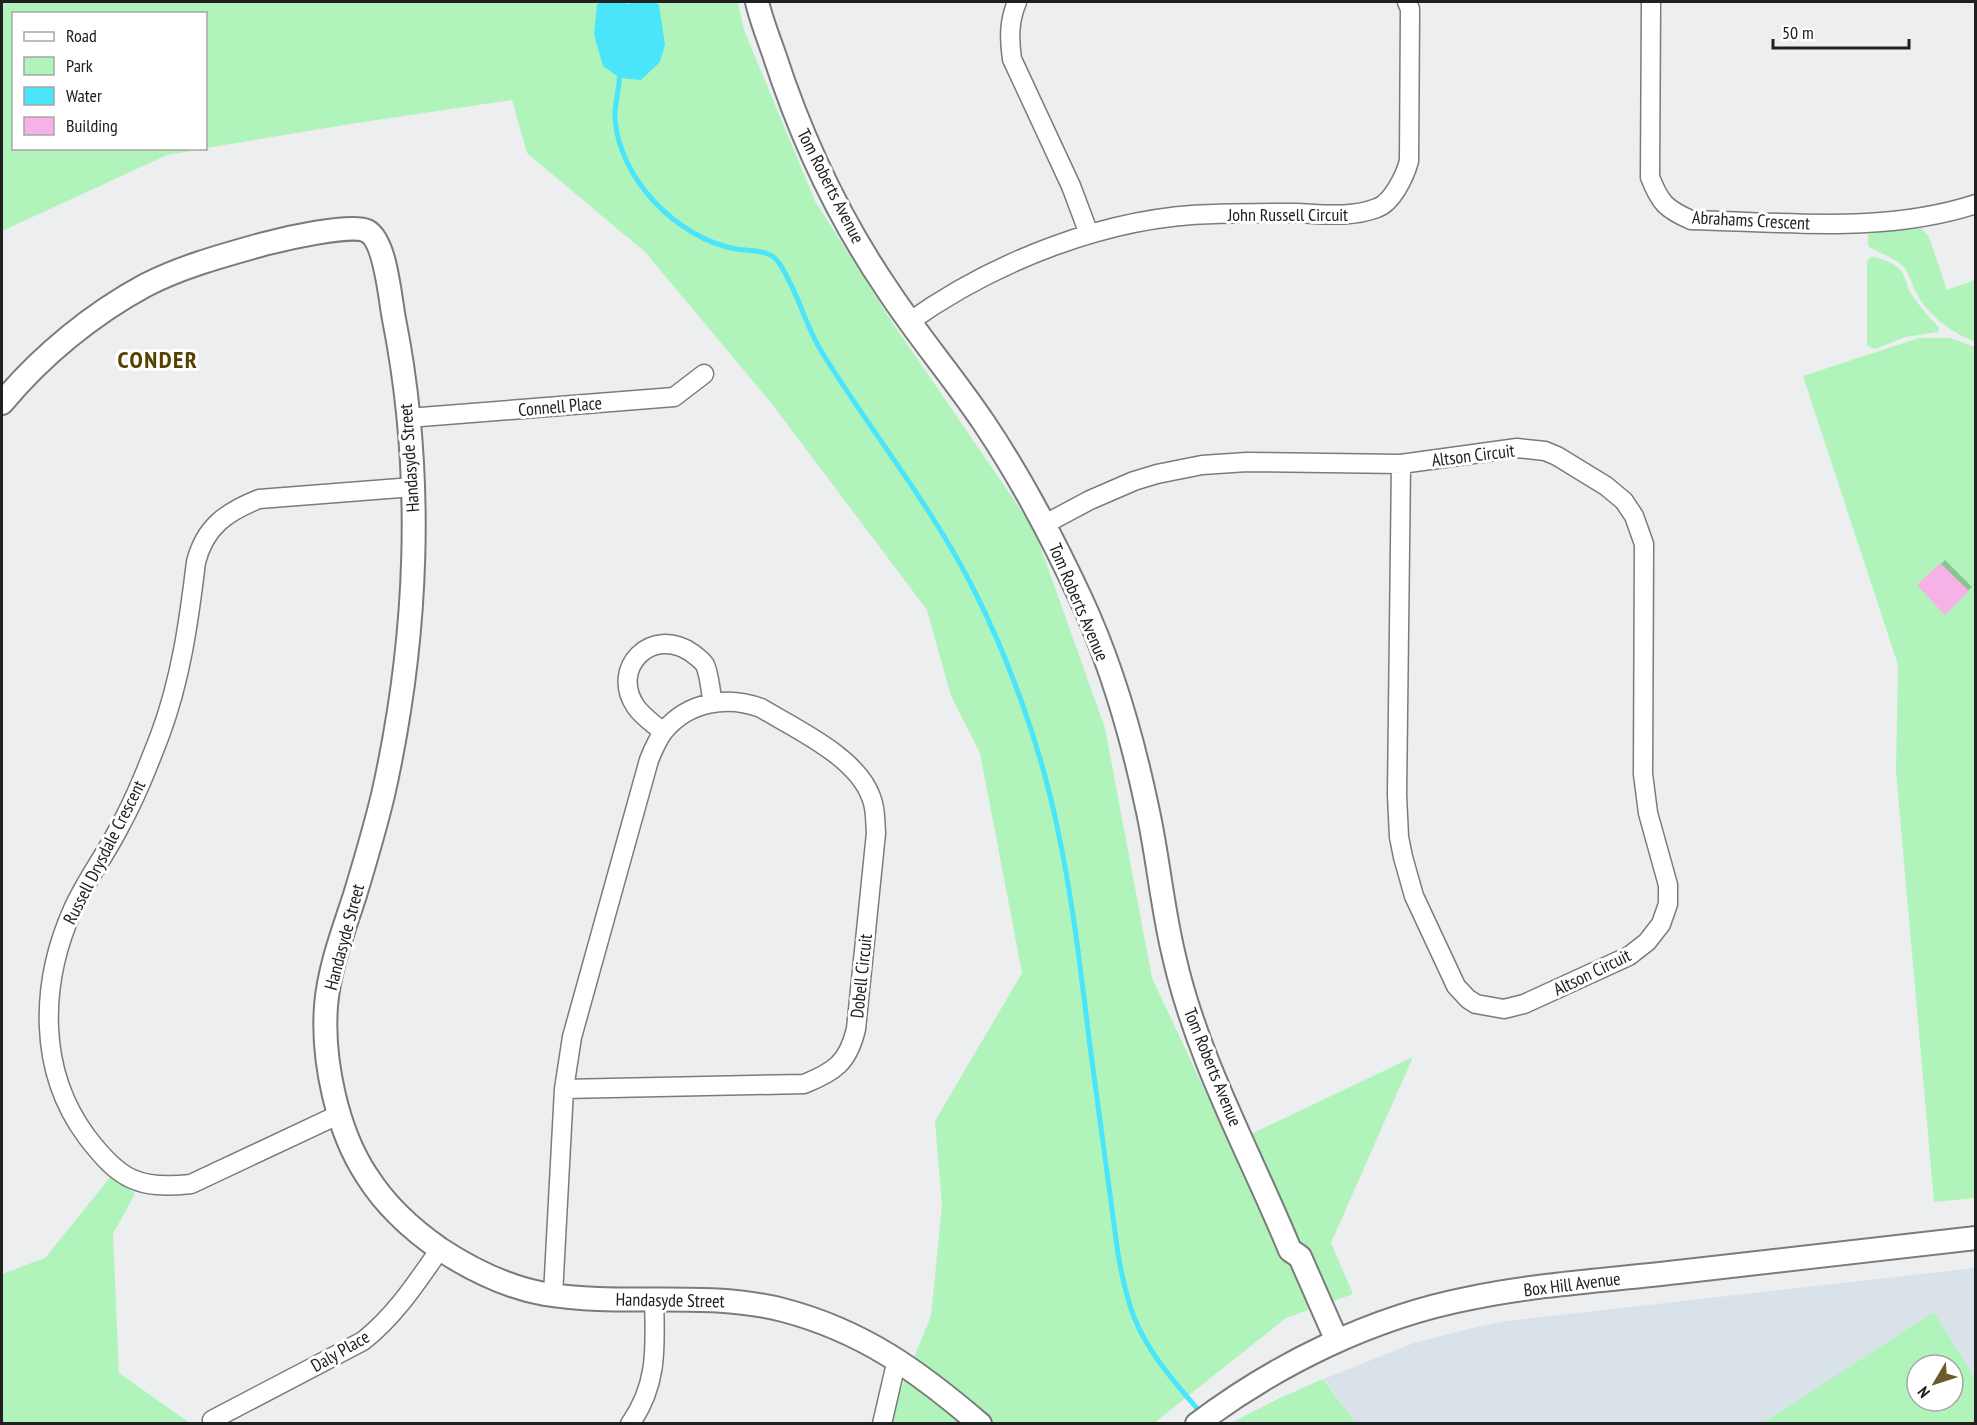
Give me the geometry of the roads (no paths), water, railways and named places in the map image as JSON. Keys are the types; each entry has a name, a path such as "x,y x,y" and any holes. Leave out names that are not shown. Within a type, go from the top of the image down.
{"street":[{"name":"Tom Roberts Avenue","path":"757,2 785,90 820,171 840,210 867,257 909,321 983,422 1026,489 1082,601 1126,722 1148,807 1173,955 1190,1015 1212,1072 1290,1250 1300,1257 1331,1344"},
{"path":"1017,2 1012,13 1009,37 1012,59 1071,186 1089,234"},
{"name":"John Russell Circuit","path":"909,321 952,294 996,271 1089,234 1146,221 1204,214 1354,215 1380,207 1405,178 1410,161 1410,9 1407,2"},
{"name":"Abrahams Crescent","path":"1651,2 1650,177 1657,197 1671,212 1691,220 1853,224 1907,220 1976,204"},
{"name":"Handasyde Street","path":"2,403 32,368 75,332 148,284 216,258 273,242 341,229 366,230 375,239 381,252 397,333 408,418 413,487 413,575 400,709 382,799 357,889 335,956 326,1003 326,1049 333,1093 355,1155 365,1174 384,1200 422,1237 465,1266 492,1279 537,1293 553,1295 603,1299 728,1300 780,1310 830,1325 875,1346 948,1396 980,1424"},
{"name":"Connell Place","path":"408,418 674,397 704,374"},
{"name":"Altson Circuit","path":"1045,524 1090,500 1134,481 1202,465 1247,462 1401,464 1517,448 1545,451 1557,456 1606,486 1624,501 1637,520 1644,544 1643,774 1648,813 1668,885 1668,904 1660,924 1647,942 1629,956 1524,1004 1504,1009 1476,1004 1456,986 1414,896 1399,837 1397,795 1401,464"},
{"name":"Russell Drysdale Crescent","path":"340,1114 191,1184 165,1187 129,1178 98,1150 75,1120 59,1086 50,1049 49,989 58,948 74,908 135,796 161,733 186,637 196,562 210,531 237,508 259,499 413,487"},
{"path":"663,732 642,715 630,695 628,671 646,648 669,642 681,645 696,656 705,665 712,702"},
{"name":"Dobell Circuit","path":"553,1295 564,1089 572,1037 642,783 649,760 663,732 671,723 691,709 726,700 761,708 839,756 858,773 871,795 876,833 856,1029 852,1046 843,1061 829,1074 804,1084 564,1089"},
{"name":"Box Hill Avenue","path":"1205,1417 1256,1383 1331,1344 1376,1325 1439,1305 1524,1289 1976,1238"},
{"name":"Daly Place","path":"212,1420 363,1341 383,1325 400,1305 440,1249"},
{"path":"630,1424 638,1413 650,1386 655,1358 654,1298"},
{"path":"882,1424 897,1359"}],"water":[{"path":"601,2 627,4 655,2 659,5 665,45 660,62 641,80 620,78 603,66 594,35 597,4"}],"waterway":[{"path":"619,72 615,112 619,141 627,163 639,183 673,219 693,232 714,243 765,253 775,258 786,274 817,343 939,528 957,557 987,616 1034,738 1063,857 1118,1254 1126,1294 1147,1343 1163,1368 1201,1413"}],"district":[{"name":"CONDER","path":"158,359"}]}
